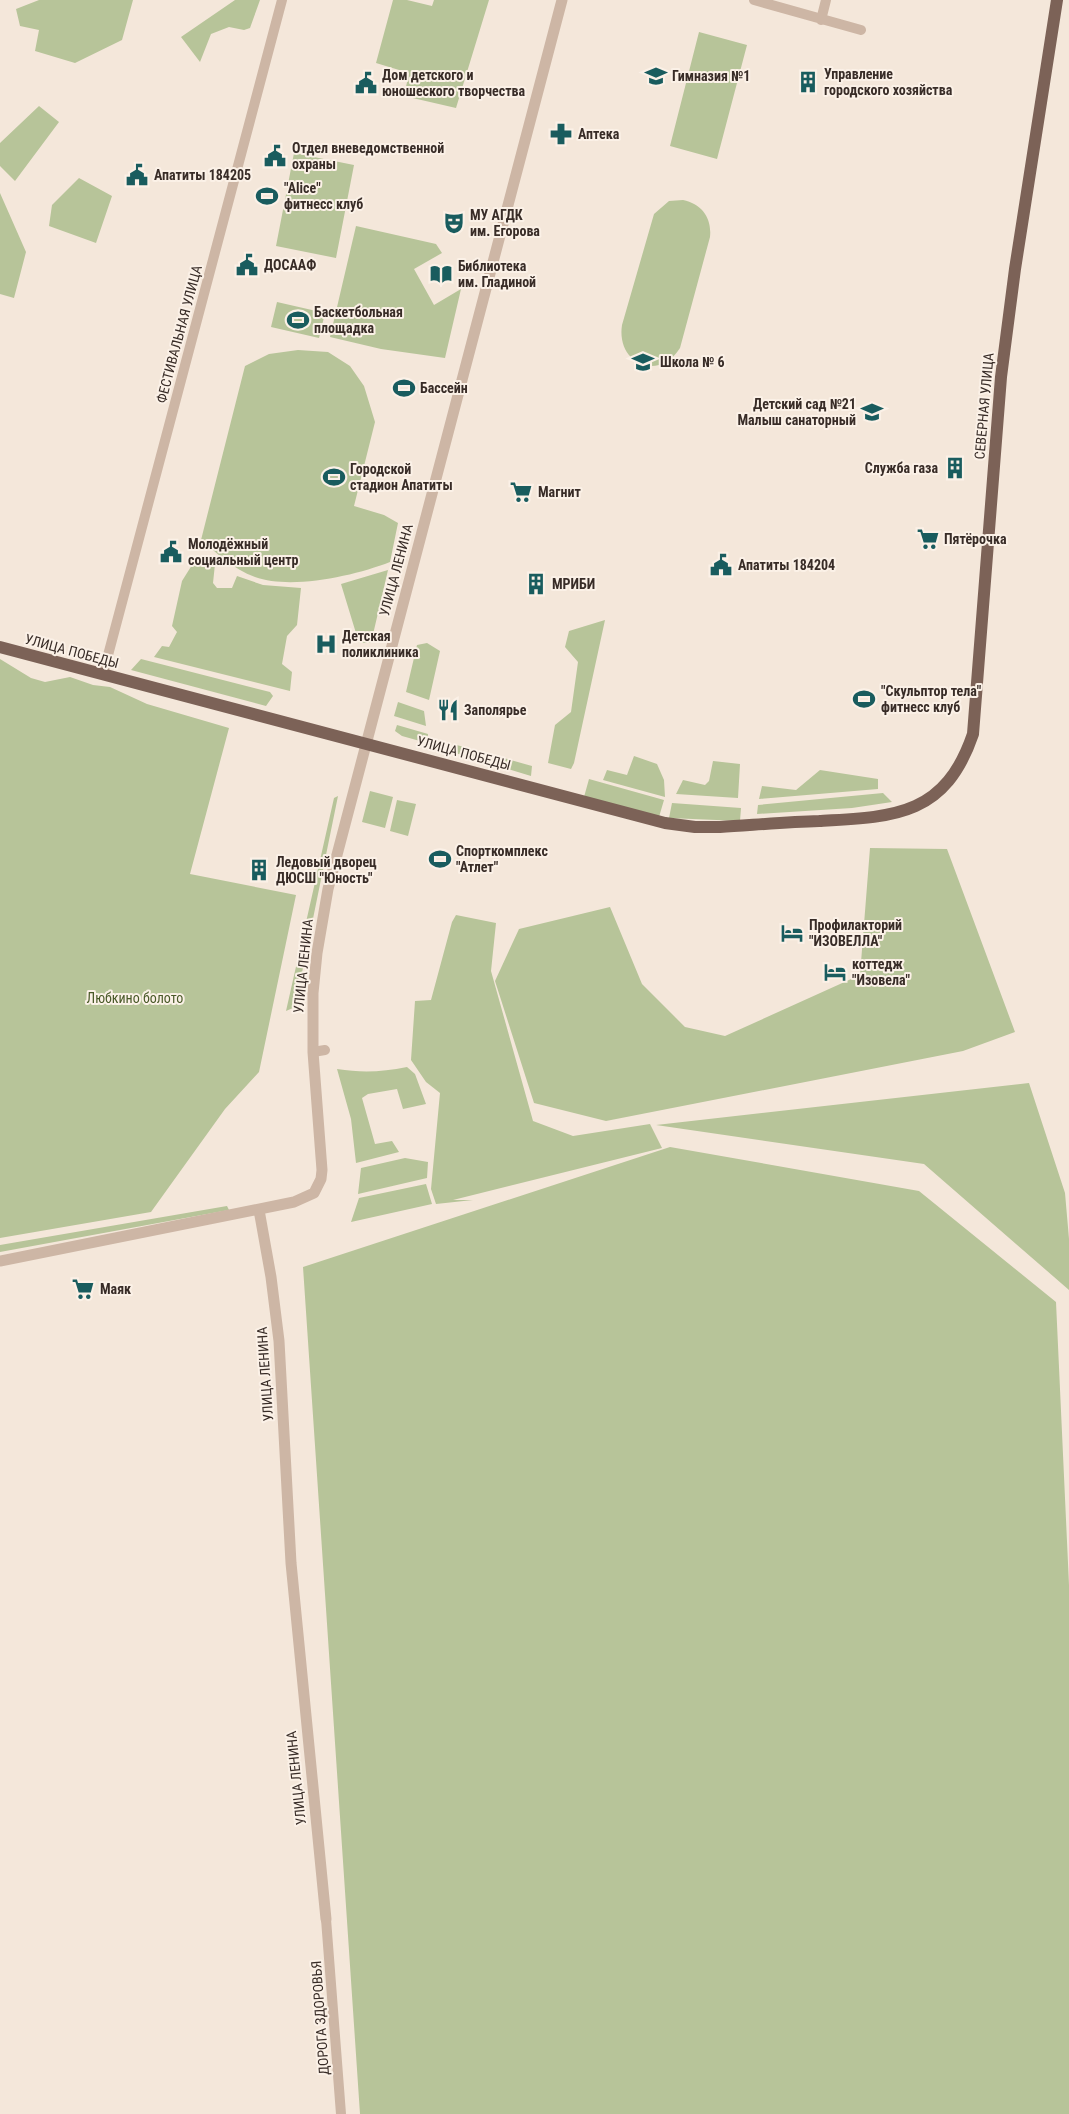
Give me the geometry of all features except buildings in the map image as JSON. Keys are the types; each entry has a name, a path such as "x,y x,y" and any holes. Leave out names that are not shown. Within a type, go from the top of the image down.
{"main road":[{"name":"СЕВЕРНАЯ УЛИЦА","path":"924,801 955,772 964,759 973,734 1001,377 1015,269 1057,0"},
{"name":"УЛИЦА ПОБЕДЫ","path":"0,647 366,742 644,818 695,827 871,818 905,811 924,801"}],"street":[{"name":"ФЕСТИВАЛЬНАЯ УЛИЦА","path":"103,674 282,0"},
{"name":"УЛИЦА ЛЕНИНА","path":"326,1919 291,1564 279,1341 272,1277 259,1210 306,1198 314,1193 321,1178 322,1155 313,1052 313,993 317,953 328,889 562,0"},
{"path":"754,0 861,30"},
{"path":"821,20 826,0"},
{"path":"313,1052 325,1050"},
{"path":"0,1261 259,1210"},
{"name":"ДОРОГА ЗДОРОВЬЯ","path":"326,1919 341,2114"}],"green space":[{"path":"39,0 133,0 122,40 75,63 35,51 39,30 20,26 16,9"},
{"path":"235,0 260,0 250,28 244,30 229,27 211,34 200,62 181,37"},
{"path":"393,0 407,0 432,6 434,0 489,0 456,108 404,96 409,73 376,63"},
{"path":"699,32 747,45 717,159 670,146"},
{"path":"39,106 59,122 15,181 0,166 0,143"},
{"path":"294,153 354,165 336,258 276,246"},
{"path":"79,178 112,196 96,243 49,226 52,205"},
{"path":"0,193 26,252 14,298 0,294"},
{"path":"683,200 696,205 704,213 709,224 710,237 680,348 671,358 661,364 651,366 641,364 632,358 626,350 622,339 622,325 654,214 669,201"},
{"path":"356,226 436,244 442,253 414,269 434,305 461,289 445,358 381,349 330,337"},
{"name":"Баскетбольная площадка","path":"277,302 325,313 319,338 271,327"},
{"path":"298,350 328,352 350,366 364,386 375,422 354,506 384,515 398,523 390,562 359,572 322,580 304,582 270,581 240,570 201,540 245,366 269,354"},
{"path":"205,556 215,564 213,583 217,588 232,588 237,576 263,585 301,588 297,625 287,636 282,664 292,672 290,691 154,657 162,646 169,647 177,632 172,626 182,581 192,565 202,563"},
{"path":"388,570 371,643 359,643 341,584"},
{"path":"605,620 574,763 571,769 548,763 555,725 571,712 578,662 565,647 569,631"},
{"path":"427,643 440,651 429,700 406,692 417,645"},
{"name":"Любкино болото","path":"0,659 31,678 45,682 70,677 93,685 110,687 147,704 229,728 190,874 296,895 259,1072 225,1109 151,1212 0,1238"},
{"path":"141,659 270,692 273,696 266,706 131,670"},
{"path":"398,702 424,711 426,726 394,716"},
{"path":"397,725 428,734 427,743 402,736 395,731"},
{"path":"453,744 532,766 531,776 452,752"},
{"path":"634,756 657,764 664,780 665,797 603,780 607,770 627,775"},
{"path":"713,761 740,764 738,798 676,794 683,780 705,785 709,781"},
{"path":"820,770 878,779 878,789 759,799 762,786 796,790"},
{"path":"589,779 664,800 659,817 584,797"},
{"path":"370,791 393,797 385,828 362,822"},
{"path":"883,793 892,802 852,808 757,814 758,805"},
{"path":"338,796 295,1007 286,1011 334,798"},
{"path":"397,800 416,804 408,836 390,831"},
{"path":"672,803 741,808 740,821 669,818"},
{"path":"870,848 947,849 1015,1032 963,1051 606,1121 534,1103 495,981 519,929 610,907 642,984 685,1027 725,1036 860,975"},
{"path":"456,915 496,923 491,971 533,1121 573,1136 650,1124 662,1148 453,1200 473,1200 436,1204 431,1189 440,1093 426,1082 411,1060 415,1001 431,1000 452,922"},
{"path":"407,1067 415,1074 426,1104 403,1109 397,1089 368,1094 362,1098 375,1144 392,1141 399,1152 356,1163 351,1119 337,1069 372,1071"},
{"path":"1029,1083 1065,1193 1069,1239 1069,1290 924,1164 656,1125"},
{"path":"670,1147 919,1191 1056,1302 1069,1585 1069,2114 360,2114 303,1267"},
{"path":"405,1158 428,1162 427,1178 358,1194 361,1168"},
{"path":"426,1184 432,1204 351,1222 359,1198"},
{"path":"227,1206 229,1210 0,1252 0,1245"}],"place":[{"name":"Гимназия №1","path":"656,76"},
{"name":"Управление городского хозяйства","path":"808,82"},
{"name":"Дом детского и юношеского творчества","path":"366,83"},
{"name":"Аптека","path":"561,134"},
{"name":"Отдел вневедомственной охраны","path":"275,156"},
{"name":"Апатиты 184205","path":"137,175"},
{"name":"\"Alice\" фитнесс клуб","path":"267,196"},
{"name":"МУ АГДК им. Егорова","path":"454,223"},
{"name":"ДОСААФ","path":"247,265"},
{"name":"Библиотека им. Гладиной","path":"441,274"},
{"name":"Баскетбольная площадка","path":"298,320"},
{"name":"Школа № 6","path":"643,362"},
{"name":"Бассейн","path":"404,388"},
{"name":"Детский сад №21 Малыш санаторный","path":"872,412"},
{"name":"Служба газа","path":"955,468"},
{"name":"Городской стадион Апатиты","path":"334,477"},
{"name":"Магнит","path":"521,492"},
{"name":"Пятёрочка","path":"928,539"},
{"name":"Молодёжный социальный центр","path":"171,552"},
{"name":"Апатиты 184204","path":"721,565"},
{"name":"МРИБИ","path":"536,584"},
{"name":"Детская поликлиника","path":"326,644"},
{"name":"\"Скульптор тела\" фитнесс клуб","path":"864,699"},
{"name":"Заполярье","path":"448,710"},
{"name":"Спорткомплекс \"Атлет\"","path":"440,859"},
{"name":"Ледовый дворец ДЮСШ \"Юность\"","path":"259,870"},
{"name":"Профилакторий \"ИЗОВЕЛЛА\"","path":"792,933"},
{"name":"коттедж \"Изовела\"","path":"835,972"},
{"name":"Маяк","path":"83,1289"}]}
